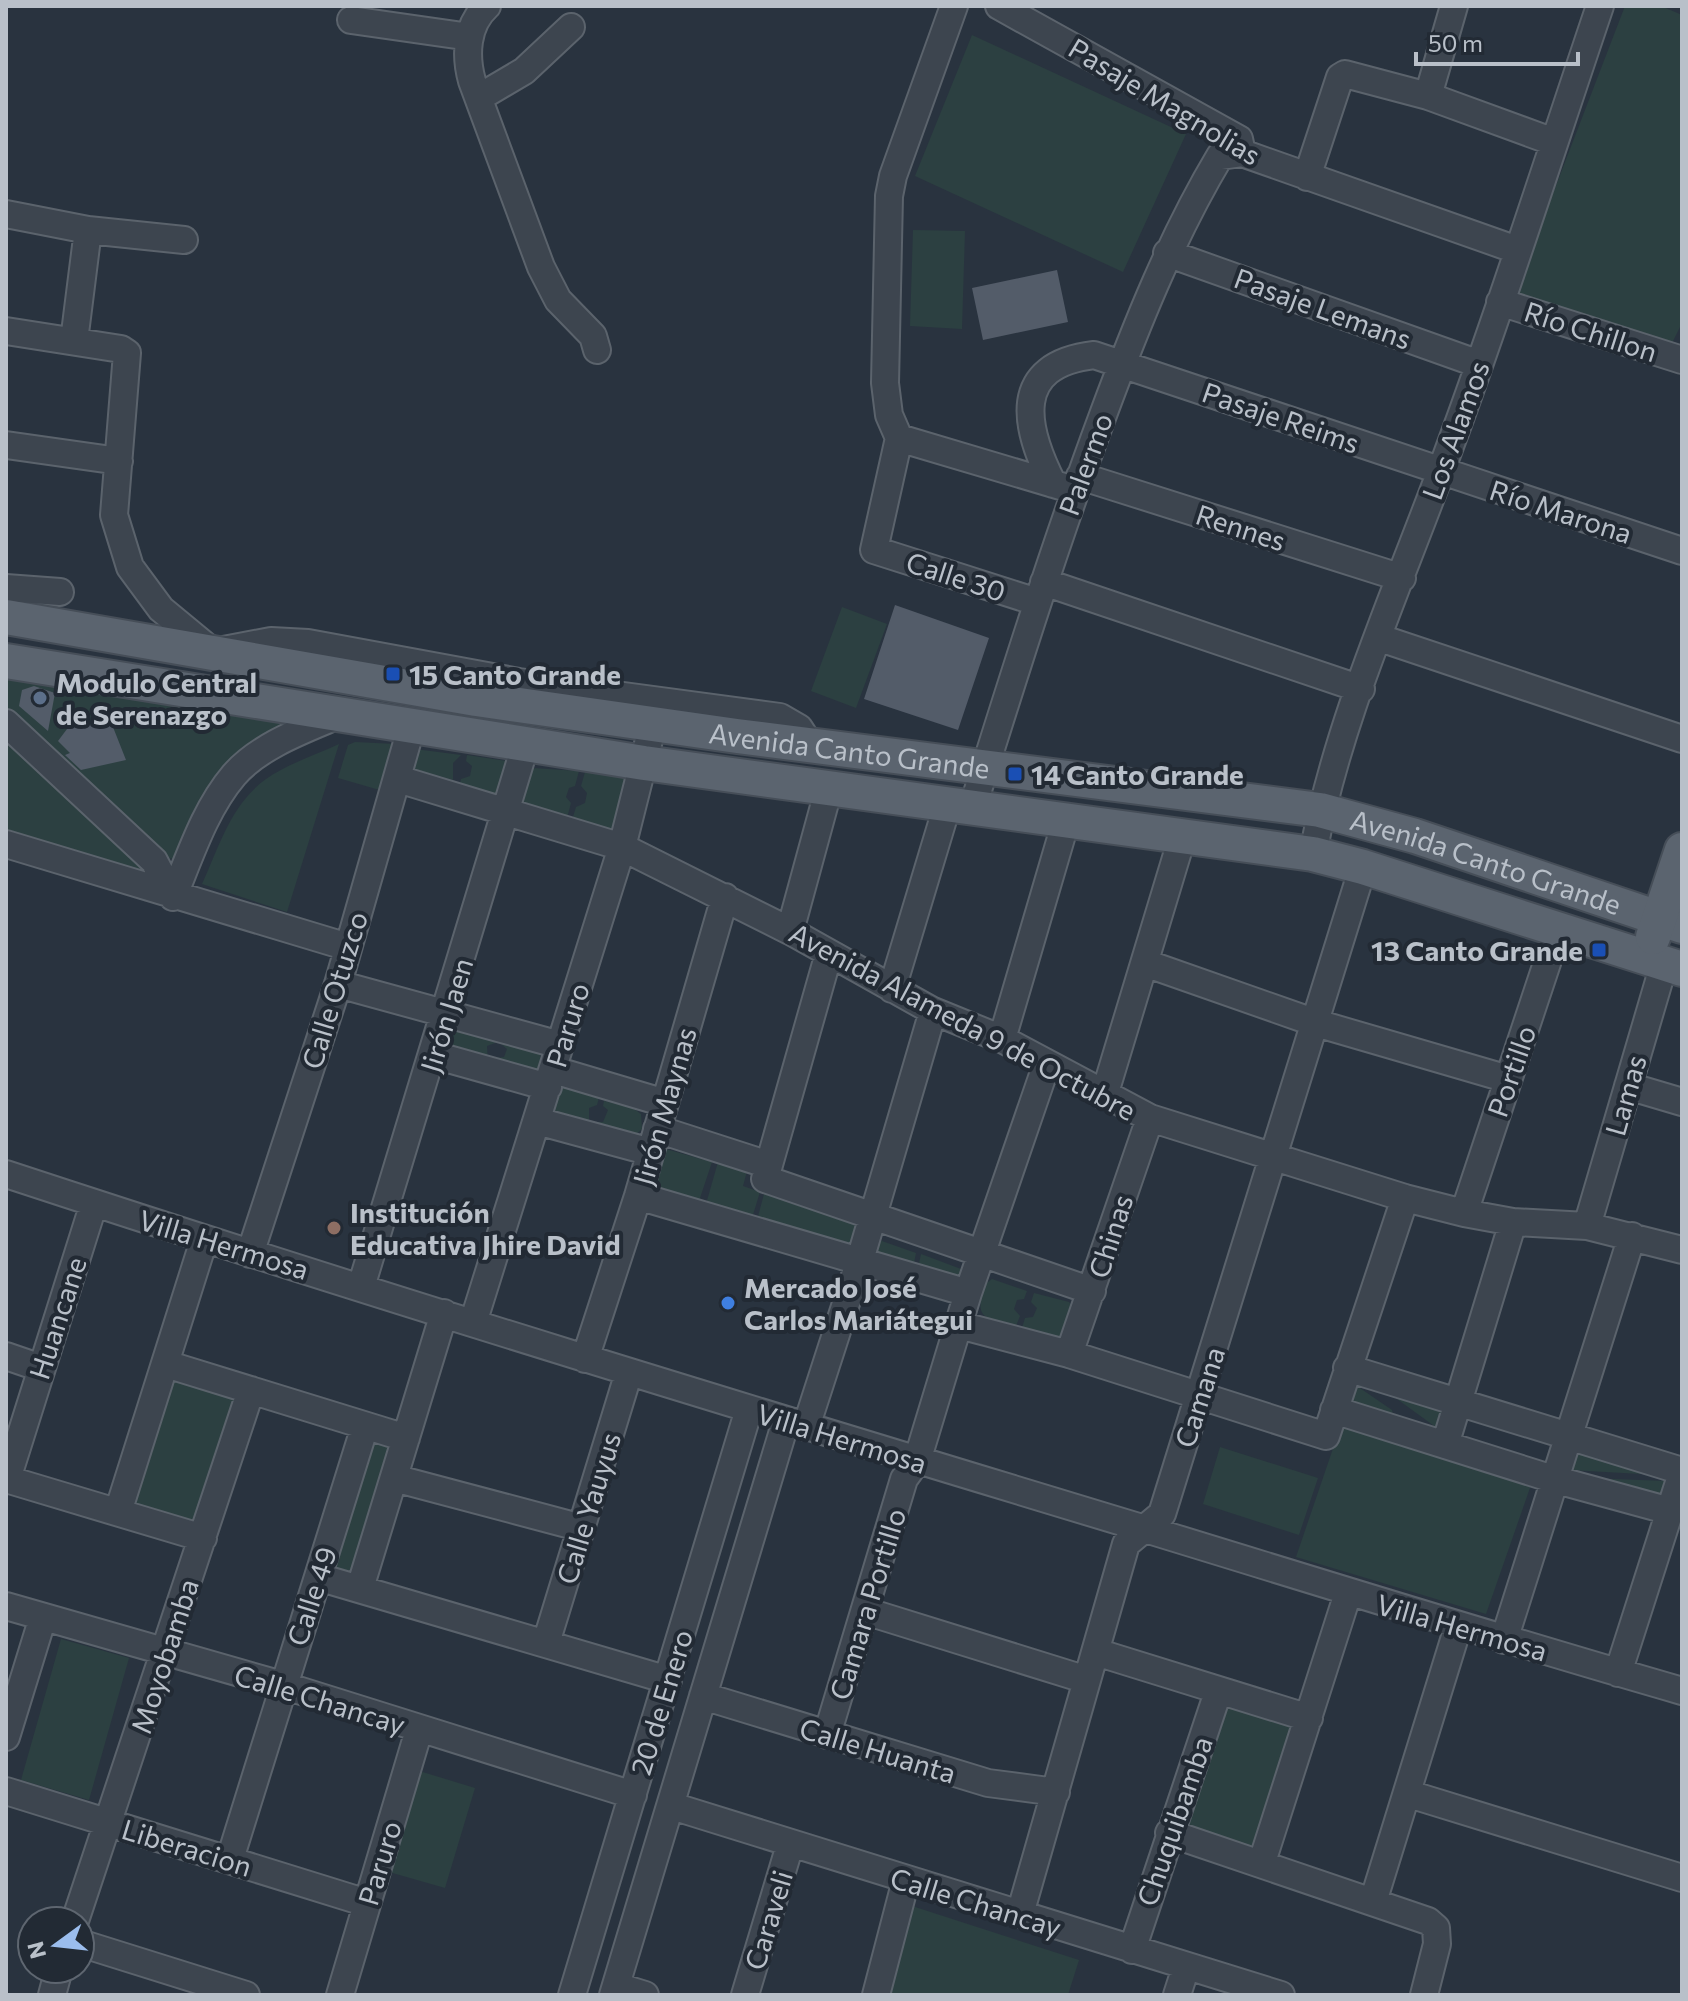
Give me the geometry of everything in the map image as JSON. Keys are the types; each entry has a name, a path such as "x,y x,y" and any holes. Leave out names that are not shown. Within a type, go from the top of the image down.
{"main road":[{"name":"Avenida Canto Grande","path":"6,617 417,689 653,724 1320,810 1415,836 1671,922"},
{"name":"Avenida Canto Grande","path":"6,661 644,763 1313,854 1363,867 1664,964"},
{"path":"1664,964 1682,850"}],"street":[{"path":"487,6 470,37 467,63 541,267 558,300 593,336 597,350"},
{"path":"899,438 889,415 885,383 889,196 893,176 954,6"},
{"name":"Pasaje Magnolias","path":"999,6 1239,139 1242,153 1517,250"},
{"path":"1428,96 1454,6"},
{"name":"Los Alamos","path":"1313,854 1320,810 1479,364 1600,6"},
{"path":"351,20 470,37"},
{"path":"480,97 524,71 571,27"},
{"path":"1307,177 1340,77 1351,74 1428,96 1554,142"},
{"name":"Palermo","path":"892,989 961,805 986,766 1070,483 1167,253 1220,156 1242,153"},
{"path":"6,214 88,230 184,240"},
{"path":"74,341 88,230"},
{"name":"Pasaje Lemans","path":"1167,253 1479,364"},
{"name":"Río Chillon","path":"1500,302 1681,356"},
{"path":"6,331 127,353 114,515 130,567 161,609 213,652 271,641 308,643 519,682 780,717 799,728 810,745"},
{"name":"Pasaje Reims","path":"1070,483 1031,435 1029,404 1037,383 1052,366 1072,358 1094,355 1441,472"},
{"name":"Rennes","path":"899,438 1070,483 1402,578"},
{"name":"Calle 30","path":"899,438 874,550 1040,592 1361,689"},
{"path":"6,445 119,461"},
{"name":"Río Marona","path":"1441,472 1682,551"},
{"path":"6,588 60,592"},
{"path":"1380,638 1682,739"},
{"path":"173,897 197,838 235,774 290,736 341,714"},
{"path":"6,723 154,861 173,897"},
{"name":"Paruro","path":"473,1323 622,847 653,724"},
{"name":"Calle Otuzco","path":"250,1254 338,984 412,725"},
{"name":"Jirón Jaen","path":"361,1287 508,812 526,743"},
{"name":"Avenida Alameda 9 de Octubre","path":"398,779 622,847 790,931 933,1011 1002,1039 1046,1066 1150,1118 1405,1198 1464,1213 1513,1222 1587,1226 1682,1250"},
{"path":"790,931 829,788"},
{"path":"1002,1039 1066,821"},
{"path":"1104,1096 1182,838"},
{"path":"6,844 173,897 348,947"},
{"name":"Camana","path":"1020,1914 1126,1544 1162,1514 1363,867"},
{"name":"Jirón Maynas","path":"585,1359 638,1196 725,897"},
{"name":"Portillo","path":"1464,1213 1558,930"},
{"path":"829,953 765,1179 1092,1291"},
{"path":"1145,963 1316,1023 1508,1079"},
{"name":"Lamas","path":"1587,1226 1664,964"},
{"path":"338,984 447,1012 554,1067 665,1103"},
{"name":"20 de Enero","path":"614,1991 703,1696 796,1424 860,1260 933,1011"},
{"path":"434,1055 554,1067"},
{"name":"Camara Portillo","path":"827,1735 904,1479 917,1461 968,1293 1046,1066"},
{"path":"1628,1086 1682,1102"},
{"name":"Chinas","path":"1069,1354 1150,1118"},
{"path":"537,1121 654,1140 769,1165"},
{"name":"Villa Hermosa","path":"6,1174 204,1240 585,1359 1458,1627 1682,1691"},
{"path":"638,1196 968,1293"},
{"path":"959,1325 1069,1354 1326,1436 1405,1198"},
{"name":"Huancane","path":"6,1479 94,1203"},
{"path":"1445,1445 1513,1222"},
{"path":"1504,1640 1632,1236"},
{"path":"118,1512 204,1240"},
{"path":"360,1588 444,1313"},
{"path":"6,1356 41,1368"},
{"path":"166,1364 406,1438"},
{"path":"1347,1368 1682,1472 1618,1673"},
{"name":"Calle Yauyus","path":"546,1643 629,1372"},
{"name":"Moyobamba","path":"81,1905 251,1390"},
{"name":"20 de Enero","path":"572,1995 749,1409"},
{"path":"1334,1410 1553,1479 1670,1511"},
{"name":"Calle 49","path":"230,1859 365,1426"},
{"path":"394,1478 582,1528"},
{"path":"6,1479 203,1538"},
{"path":"318,1577 668,1680"},
{"path":"1262,1862 1348,1593"},
{"name":"Calle Chancay","path":"6,1606 282,1685 633,1795"},
{"path":"865,1611 1087,1680"},
{"path":"6,1737 43,1617"},
{"path":"1373,1902 1409,1794 1458,1627"},
{"path":"1096,1652 1309,1718"},
{"name":"Chuquibamba","path":"1132,1950 1218,1692"},
{"name":"Calle Huanta","path":"703,1696 988,1783 1056,1792"},
{"name":"Paruro","path":"344,1994 367,1903 419,1730"},
{"name":"Liberacion","path":"6,1791 367,1903"},
{"path":"1409,1794 1682,1878"},
{"name":"Calle Chancay","path":"672,1806 1281,1995"},
{"path":"1169,1833 1262,1862 1428,1921 1436,1928 1437,1944 1424,1995"},
{"name":"Caraveli","path":"745,1995 790,1845"},
{"path":"876,1995 906,1880"},
{"path":"96,1948 246,1995"},
{"path":"1177,1995 1186,1967"},
{"path":"614,1991 645,1995"}],"green space":[{"path":"1625,6 1661,6 1682,15 1682,323 1670,347 1514,295"},
{"path":"972,35 1186,134 1123,272 915,176"},
{"path":"913,230 965,231 962,329 910,326"},
{"path":"842,607 887,624 856,708 811,691"},
{"path":"6,667 320,717 256,752 177,859 165,858 6,714"},
{"path":"6,735 144,863 141,875 6,832"},
{"path":"355,742 396,744 383,791 338,778 348,745"},
{"path":"339,744 287,912 202,884 227,827 254,789 283,769"},
{"path":"415,749 461,755 453,763 453,780 410,768"},
{"path":"467,755 513,762 503,797 460,784 461,779 470,776 472,766 466,761"},
{"path":"533,768 579,771 575,786 569,788 566,797 571,803 567,818 523,802"},
{"path":"585,772 629,778 614,832 572,820 576,807 585,803 587,793 581,786"},
{"path":"458,1027 498,1035 495,1043 487,1046 488,1063 451,1050 448,1044 452,1030"},
{"path":"503,1038 540,1052 541,1066 536,1071 493,1065 495,1058 504,1057 507,1049 501,1044"},
{"path":"562,1087 599,1098 597,1105 589,1108 589,1127 551,1111 556,1090"},
{"path":"604,1101 633,1108 641,1114 642,1129 633,1137 595,1128 597,1122 603,1122 608,1110 603,1106"},
{"path":"662,1148 712,1162 699,1201 651,1185"},
{"path":"718,1162 747,1171 743,1186 760,1192 752,1218 706,1204"},
{"path":"764,1194 855,1225 851,1247 757,1220"},
{"path":"879,1240 916,1253 913,1268 876,1256 872,1244"},
{"path":"921,1254 961,1269 964,1273 961,1280 918,1268"},
{"path":"992,1279 1027,1291 1024,1299 1017,1300 1014,1309 1020,1316 1016,1326 990,1319 982,1311 980,1305 984,1285"},
{"path":"1034,1293 1069,1302 1074,1309 1065,1338 1059,1340 1022,1328 1025,1318 1033,1317 1037,1308 1031,1302"},
{"path":"170,1380 237,1397 199,1528 131,1506"},
{"path":"1351,1382 1392,1410 1393,1415 1390,1417 1344,1403"},
{"path":"1398,1395 1444,1409 1437,1428 1397,1399"},
{"path":"1341,1425 1531,1485 1486,1614 1296,1557"},
{"path":"365,1438 393,1447 352,1578 323,1570"},
{"path":"1220,1447 1318,1478 1299,1535 1203,1504"},
{"path":"1572,1451 1641,1469 1641,1474 1570,1470"},
{"path":"1589,1478 1666,1481 1659,1501"},
{"path":"61,1639 129,1658 89,1800 21,1780"},
{"path":"1221,1701 1302,1724 1258,1855 1178,1828"},
{"path":"416,1770 475,1788 445,1888 382,1870"},
{"path":"912,1906 1079,1960 1068,1995 884,1995"}],"building":[{"path":"1057,270 1068,322 983,340 972,288"},
{"path":"895,605 989,638 958,730 864,699"},
{"path":"34,686 55,693 48,731 19,706 22,690"},
{"path":"76,717 86,725 111,722 126,760 81,770 65,755 70,753 58,741"}],"place":[{"name":"15 Canto Grande","path":"393,674"},
{"name":"Modulo Central de Serenazgo","path":"40,698"},
{"name":"14 Canto Grande","path":"1015,774"},
{"name":"13 Canto Grande","path":"1599,950"},
{"name":"Institución Educativa Jhire David","path":"334,1228"},
{"name":"Mercado José Carlos Mariátegui","path":"728,1303"}]}
